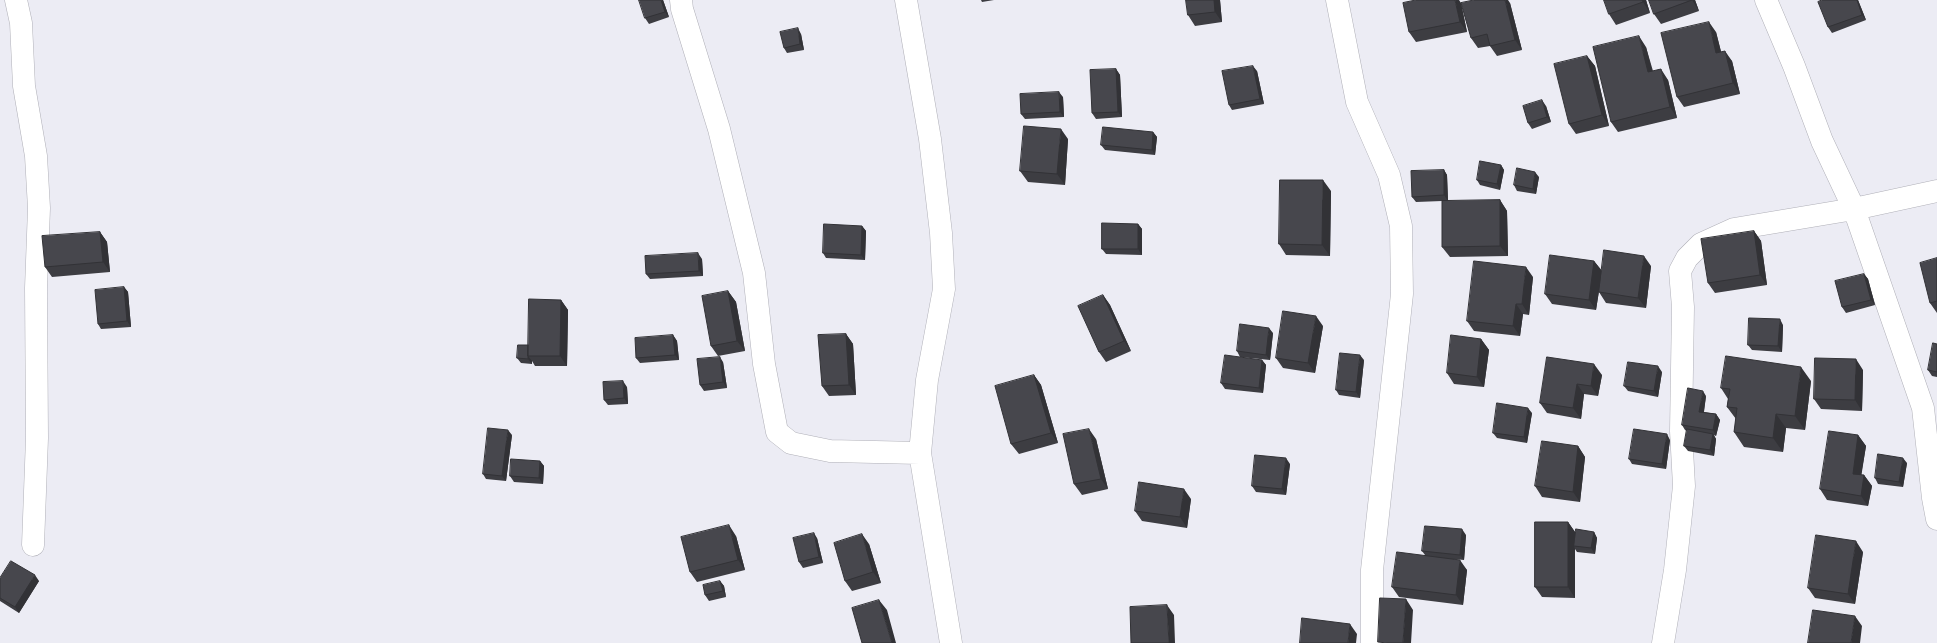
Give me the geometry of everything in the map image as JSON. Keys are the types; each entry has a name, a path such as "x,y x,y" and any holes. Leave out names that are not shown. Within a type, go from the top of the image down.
{"street":[{"path":"16,0 21,23 24,86 36,156 39,208 36,288 37,438 33,545"},
{"path":"681,0 684,16 719,129 754,273 764,364 777,432 791,443 830,451 920,453"},
{"path":"906,0 930,139 941,233 944,289 927,380 920,453 946,620 951,643"},
{"path":"1337,0 1357,102 1389,175 1401,226 1402,294 1372,570 1372,643"},
{"path":"1766,0 1794,66 1822,141 1854,209 1924,408 1933,498 1937,519"},
{"path":"1663,643 1675,570 1684,486 1681,431 1683,307 1680,271 1687,258 1701,244 1719,234 1734,229 1854,209 1937,191"}],"building":[{"path":"639,0 661,0 665,12 645,18"},
{"path":"1186,0 1214,0 1215,12 1188,15"},
{"path":"1416,0 1455,0 1460,22 1409,32 1403,3"},
{"path":"1474,0 1505,0 1515,40 1490,46 1487,34 1471,38 1461,3"},
{"path":"1604,0 1642,0 1643,2 1609,14"},
{"path":"1649,0 1692,0 1654,14"},
{"path":"1822,0 1857,0 1862,15 1828,27 1818,2"},
{"path":"1709,22 1716,53 1725,51 1733,83 1677,97 1661,33"},
{"path":"798,28 800,44 784,48 780,32"},
{"path":"1639,36 1648,72 1661,69 1670,107 1611,122 1593,47"},
{"path":"1587,56 1602,115 1569,124 1554,64"},
{"path":"1253,66 1260,99 1229,105 1222,71"},
{"path":"1116,69 1118,112 1092,113 1090,70"},
{"path":"1059,92 1060,112 1021,114 1020,94"},
{"path":"1542,100 1547,117 1528,123 1523,106"},
{"path":"1024,126 1061,129 1057,174 1020,171"},
{"path":"1103,127 1153,132 1152,150 1101,145"},
{"path":"1480,161 1501,165 1497,184 1477,180"},
{"path":"1517,168 1535,172 1533,189 1514,185"},
{"path":"1444,170 1444,195 1412,197 1411,171"},
{"path":"1280,180 1323,180 1322,245 1279,244"},
{"path":"1500,200 1500,246 1442,247 1442,201"},
{"path":"1102,223 1138,224 1138,249 1102,249"},
{"path":"824,224 862,226 861,255 823,253"},
{"path":"1754,231 1760,275 1708,283 1701,239"},
{"path":"100,232 103,262 45,267 42,236"},
{"path":"1604,250 1644,256 1638,298 1599,292"},
{"path":"698,253 699,271 646,274 645,256"},
{"path":"1550,255 1594,261 1589,300 1545,294"},
{"path":"1937,258 1937,301 1930,303 1920,263"},
{"path":"1474,261 1526,267 1522,304 1516,304 1513,326 1467,321"},
{"path":"1864,274 1871,300 1842,307 1835,281"},
{"path":"124,287 127,321 98,324 95,290"},
{"path":"728,291 737,341 711,346 702,296"},
{"path":"1103,295 1124,341 1099,352 1078,306"},
{"path":"529,299 561,300 560,356 528,356"},
{"path":"1283,311 1316,316 1308,363 1276,358"},
{"path":"1749,318 1780,319 1778,346 1748,345"},
{"path":"1240,324 1269,328 1266,355 1237,351"},
{"path":"846,334 849,385 822,386 818,335"},
{"path":"673,335 675,355 636,358 635,338"},
{"path":"1451,335 1481,339 1477,377 1447,373"},
{"path":"1933,343 1937,344 1937,372 1928,370"},
{"path":"518,345 528,345 528,359 517,358"},
{"path":"1340,353 1360,355 1356,392 1336,390"},
{"path":"1225,355 1262,360 1259,388 1221,383"},
{"path":"1726,356 1801,367 1795,416 1776,414 1773,438 1734,432 1737,408 1727,407 1730,389 1721,388"},
{"path":"720,357 723,382 700,385 697,359"},
{"path":"1547,357 1594,364 1591,386 1577,384 1573,408 1540,403"},
{"path":"1815,358 1856,359 1855,400 1814,399"},
{"path":"1628,362 1658,366 1654,391 1624,386"},
{"path":"1034,375 1051,433 1011,444 995,386"},
{"path":"623,381 624,398 604,400 603,382"},
{"path":"1688,388 1703,391 1699,412 1716,414 1713,430 1682,425"},
{"path":"1497,403 1528,408 1524,437 1493,433"},
{"path":"488,428 508,430 502,476 483,474"},
{"path":"1089,429 1101,479 1074,484 1063,434"},
{"path":"1634,429 1667,434 1662,464 1629,459"},
{"path":"1687,429 1713,434 1710,450 1684,446"},
{"path":"1829,431 1858,435 1853,474 1864,475 1861,496 1820,489"},
{"path":"1542,441 1578,446 1573,492 1535,486"},
{"path":"1878,454 1903,458 1899,482 1875,478"},
{"path":"1255,455 1286,458 1282,489 1252,486"},
{"path":"511,459 540,461 539,478 510,476"},
{"path":"1139,482 1184,489 1180,517 1135,511"},
{"path":"1535,522 1568,522 1568,587 1535,587"},
{"path":"729,525 738,560 690,572 681,537"},
{"path":"1425,526 1462,529 1460,555 1422,551"},
{"path":"1576,529 1594,532 1591,548 1574,546"},
{"path":"814,533 819,557 799,562 793,538"},
{"path":"862,534 873,572 845,581 834,543"},
{"path":"1816,535 1856,541 1848,594 1808,588"},
{"path":"1397,552 1460,560 1456,595 1392,587"},
{"path":"11,561 35,575 15,607 0,598 0,578"},
{"path":"720,581 723,591 705,595 703,585"},
{"path":"1380,598 1406,599 1403,643 1378,642"},
{"path":"879,600 892,643 862,643 852,608"},
{"path":"1167,605 1169,643 1131,643 1130,607"},
{"path":"1813,610 1855,616 1851,643 1808,643"},
{"path":"1302,618 1350,624 1348,643 1300,643"}]}
